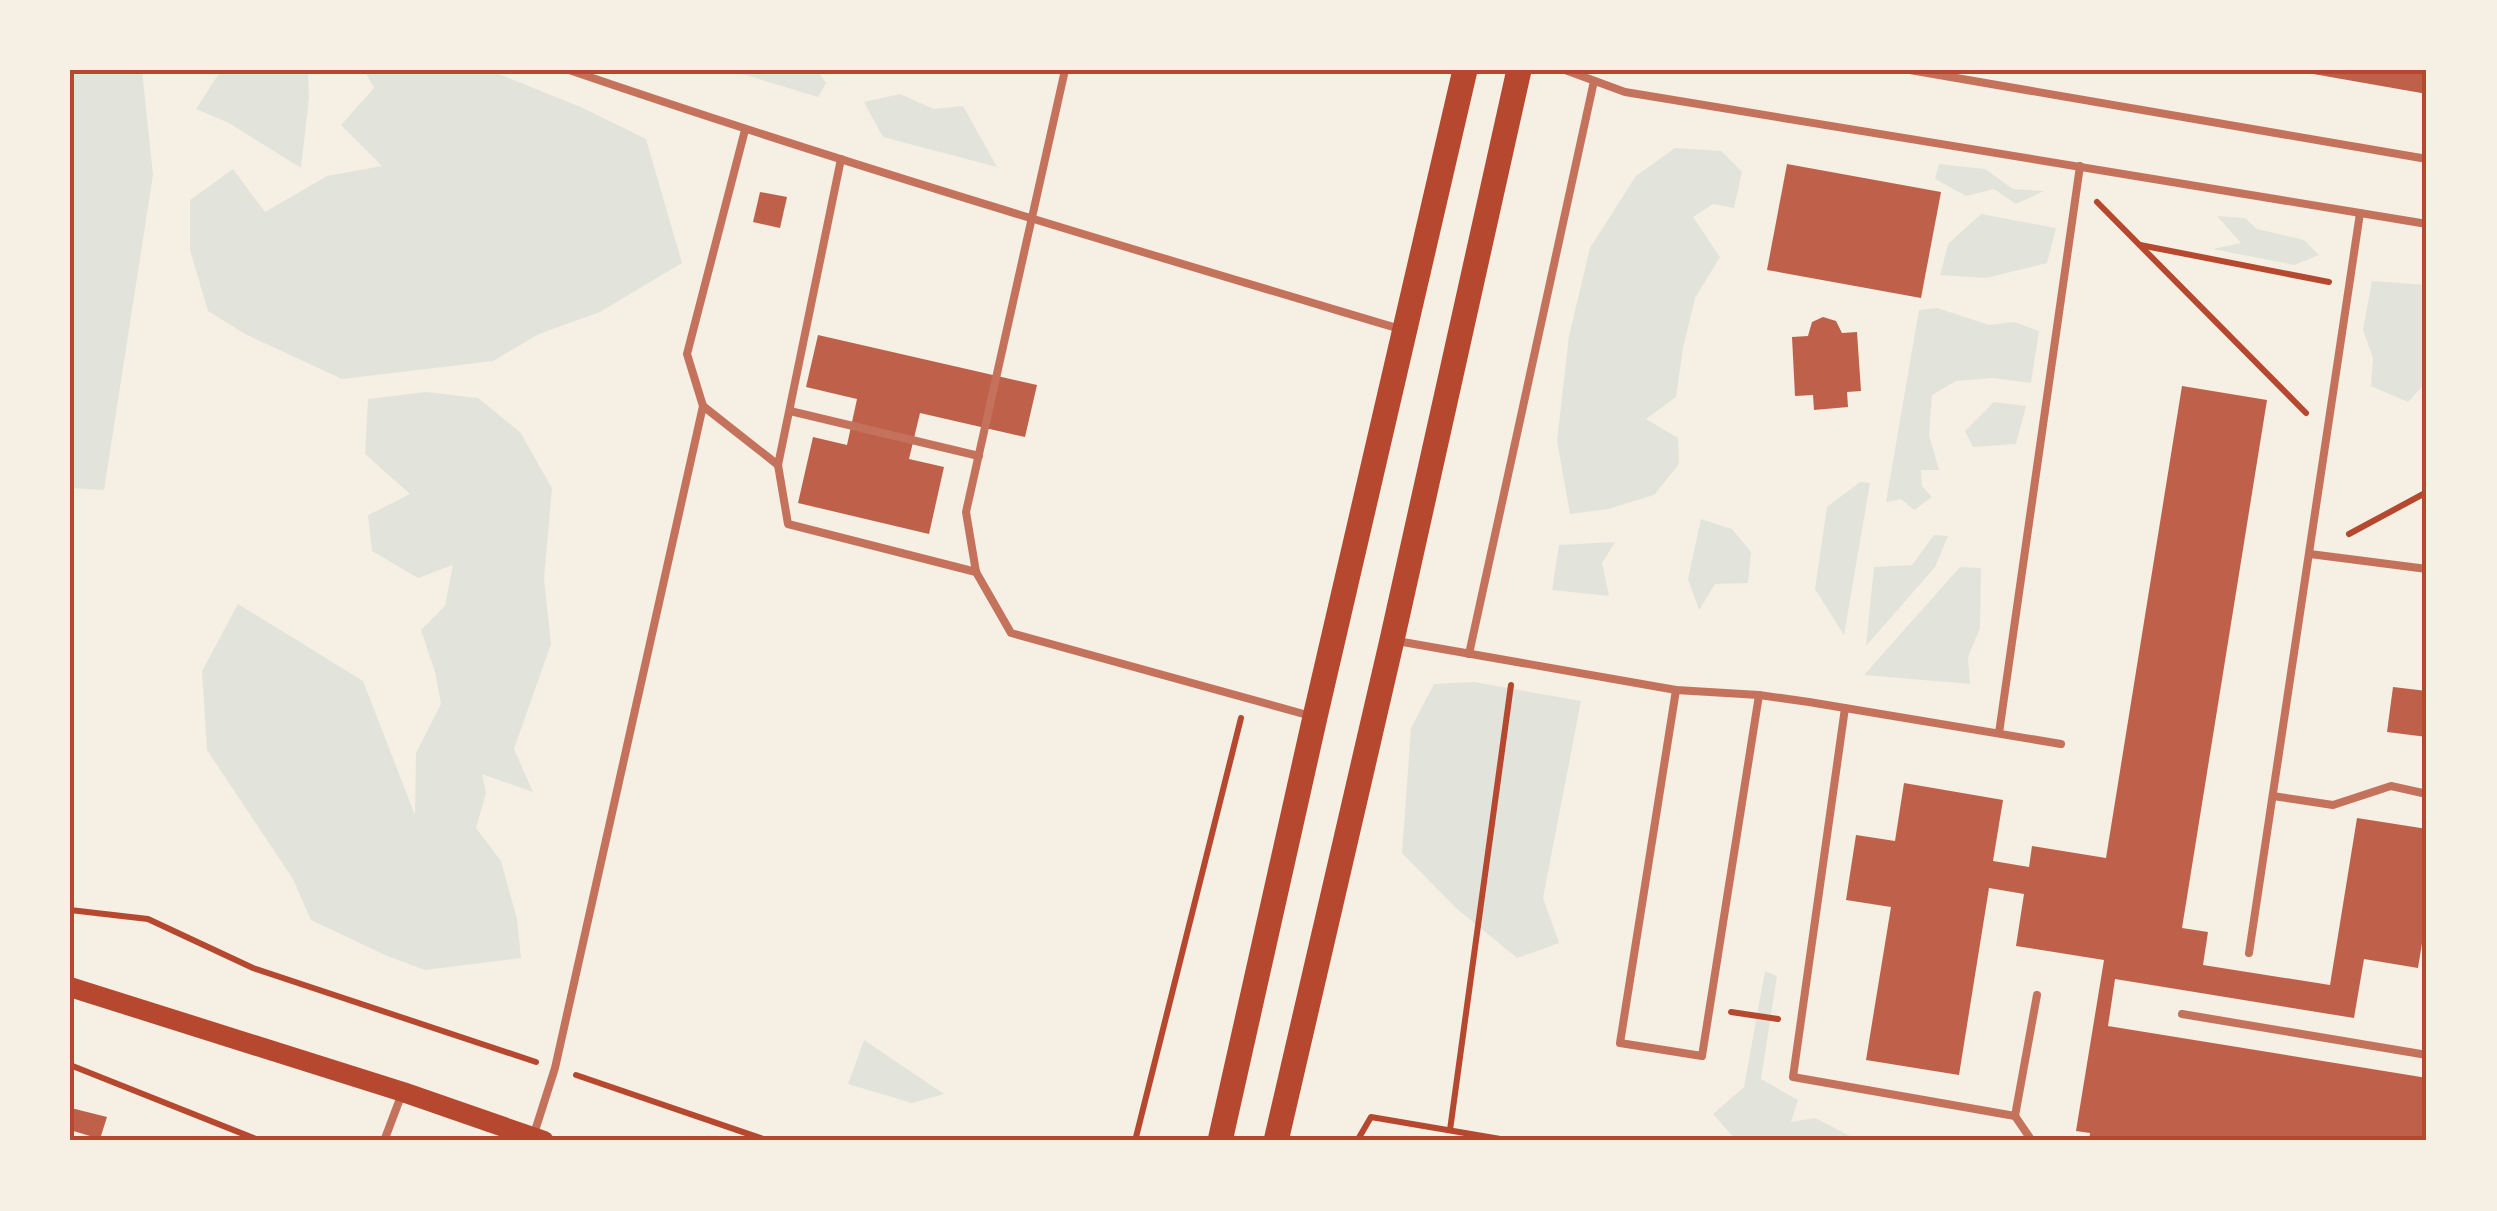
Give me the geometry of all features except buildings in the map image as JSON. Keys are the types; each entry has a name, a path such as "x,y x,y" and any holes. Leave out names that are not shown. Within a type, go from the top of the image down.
{"main road":[{"path":"1220,1141 1466,70"},
{"path":"1276,1141 1518,70"},
{"path":"70,987 538,1139"}],"lane":[{"path":"569,70 1032,220 1405,330"},
{"path":"1065,70 966,512 976,572 1012,633 1315,716"},
{"path":"1565,70 1625,92 2427,224"},
{"path":"1910,70 2427,159"},
{"path":"1468,654 1594,81"},
{"path":"538,1139 703,406 686,354 745,130"},
{"path":"841,160 778,466 788,524 976,572"},
{"path":"1999,733 2080,166"},
{"path":"2248,954 2360,213"},
{"path":"703,406 778,466"},
{"path":"790,411 979,456"},
{"path":"2310,554 2427,568"},
{"path":"1392,640 1676,690 1760,695 2061,744"},
{"path":"1676,690 1620,1043 1702,1056 1760,695"},
{"path":"1845,708 1793,1078 2015,1116"},
{"path":"2273,796 2332,804 2391,786 2427,794"},
{"path":"2032,1141 2015,1116 2037,995"},
{"path":"2182,1014 2427,1055"},
{"path":"384,1141 402,1092"}],"path":[{"path":"2080,184 2328,436"},
{"path":"2140,245 2350,286"},
{"path":"2310,554 2427,492"},
{"path":"1450,1130 1514,662"},
{"path":"1135,1141 1246,698"},
{"path":"70,910 148,918 254,968 769,1141"},
{"path":"1710,1008 1801,1023"},
{"path":"70,1064 261,1141"},
{"path":"1357,1141 1371,1118 1512,1141"}],"shaded area":[{"path":"70,70 142,70 153,175 104,490 70,488"},
{"path":"224,70 308,70 301,168 229,123 196,109"},
{"path":"364,70 489,70 583,108 646,139 682,263 600,312 539,334 493,361 342,379 245,334 208,311 190,250 190,200 233,169 265,212 327,176 382,166 341,125 374,88"},
{"path":"729,70 817,70 826,83 818,97"},
{"path":"900,94 934,109 963,106 997,167 883,137 864,102"},
{"path":"1675,148 1721,151 1742,172 1734,208 1713,204 1693,217 1720,257 1695,298 1676,397 1646,419 1678,438 1679,464 1654,495 1608,509 1570,514 1557,441 1569,336 1590,248 1636,176"},
{"path":"1939,164 1985,169 2013,189 2044,191 2016,204 1994,189 1966,196 1935,179"},
{"path":"1981,214 2056,228 2047,263 1986,278 1940,275 1948,244"},
{"path":"2217,216 2245,218 2257,229 2304,240 2319,255 2294,265 2213,249 2241,243"},
{"path":"2372,281 2427,285 2427,386 2408,402 2371,386 2373,358 2363,330"},
{"path":"1937,308 1989,325 2014,322 2039,331 2031,383 1993,378 1956,381 1932,395 1929,435 1939,470 1921,470 1922,486 1932,497 1914,510 1901,499 1886,502 1919,310"},
{"path":"426,392 478,398 520,432 552,488 544,579 551,644 514,749 533,792 482,774 486,793 476,828 501,861 517,919 521,958 425,970 311,920 293,879 207,750 202,671 238,604 363,681 415,815 416,753 441,704 421,630 445,606 453,565 418,578 372,551 368,515 410,494 365,454 368,399"},
{"path":"1994,402 2026,406 2016,444 1973,447 1965,431"},
{"path":"1860,482 1870,483 1844,635 1815,589 1827,507"},
{"path":"1701,519 1732,529 1751,552 1748,583 1715,584 1699,610 1688,579"},
{"path":"1934,535 1948,536 1935,567 1866,646 1874,567 1912,565"},
{"path":"1615,542 1602,563 1609,596 1552,590 1559,545"},
{"path":"1960,567 1981,568 1980,628 1968,657 1970,684 1864,675"},
{"path":"1474,682 1581,701 1543,898 1559,943 1517,958 1456,908 1402,853 1411,728 1434,684"},
{"path":"1765,971 1777,976 1761,1079 1798,1100 1791,1122 1815,1118 1854,1138 1928,1141 1737,1141 1713,1114 1744,1087"},
{"path":"864,1040 944,1094 912,1103 848,1084"}]}
